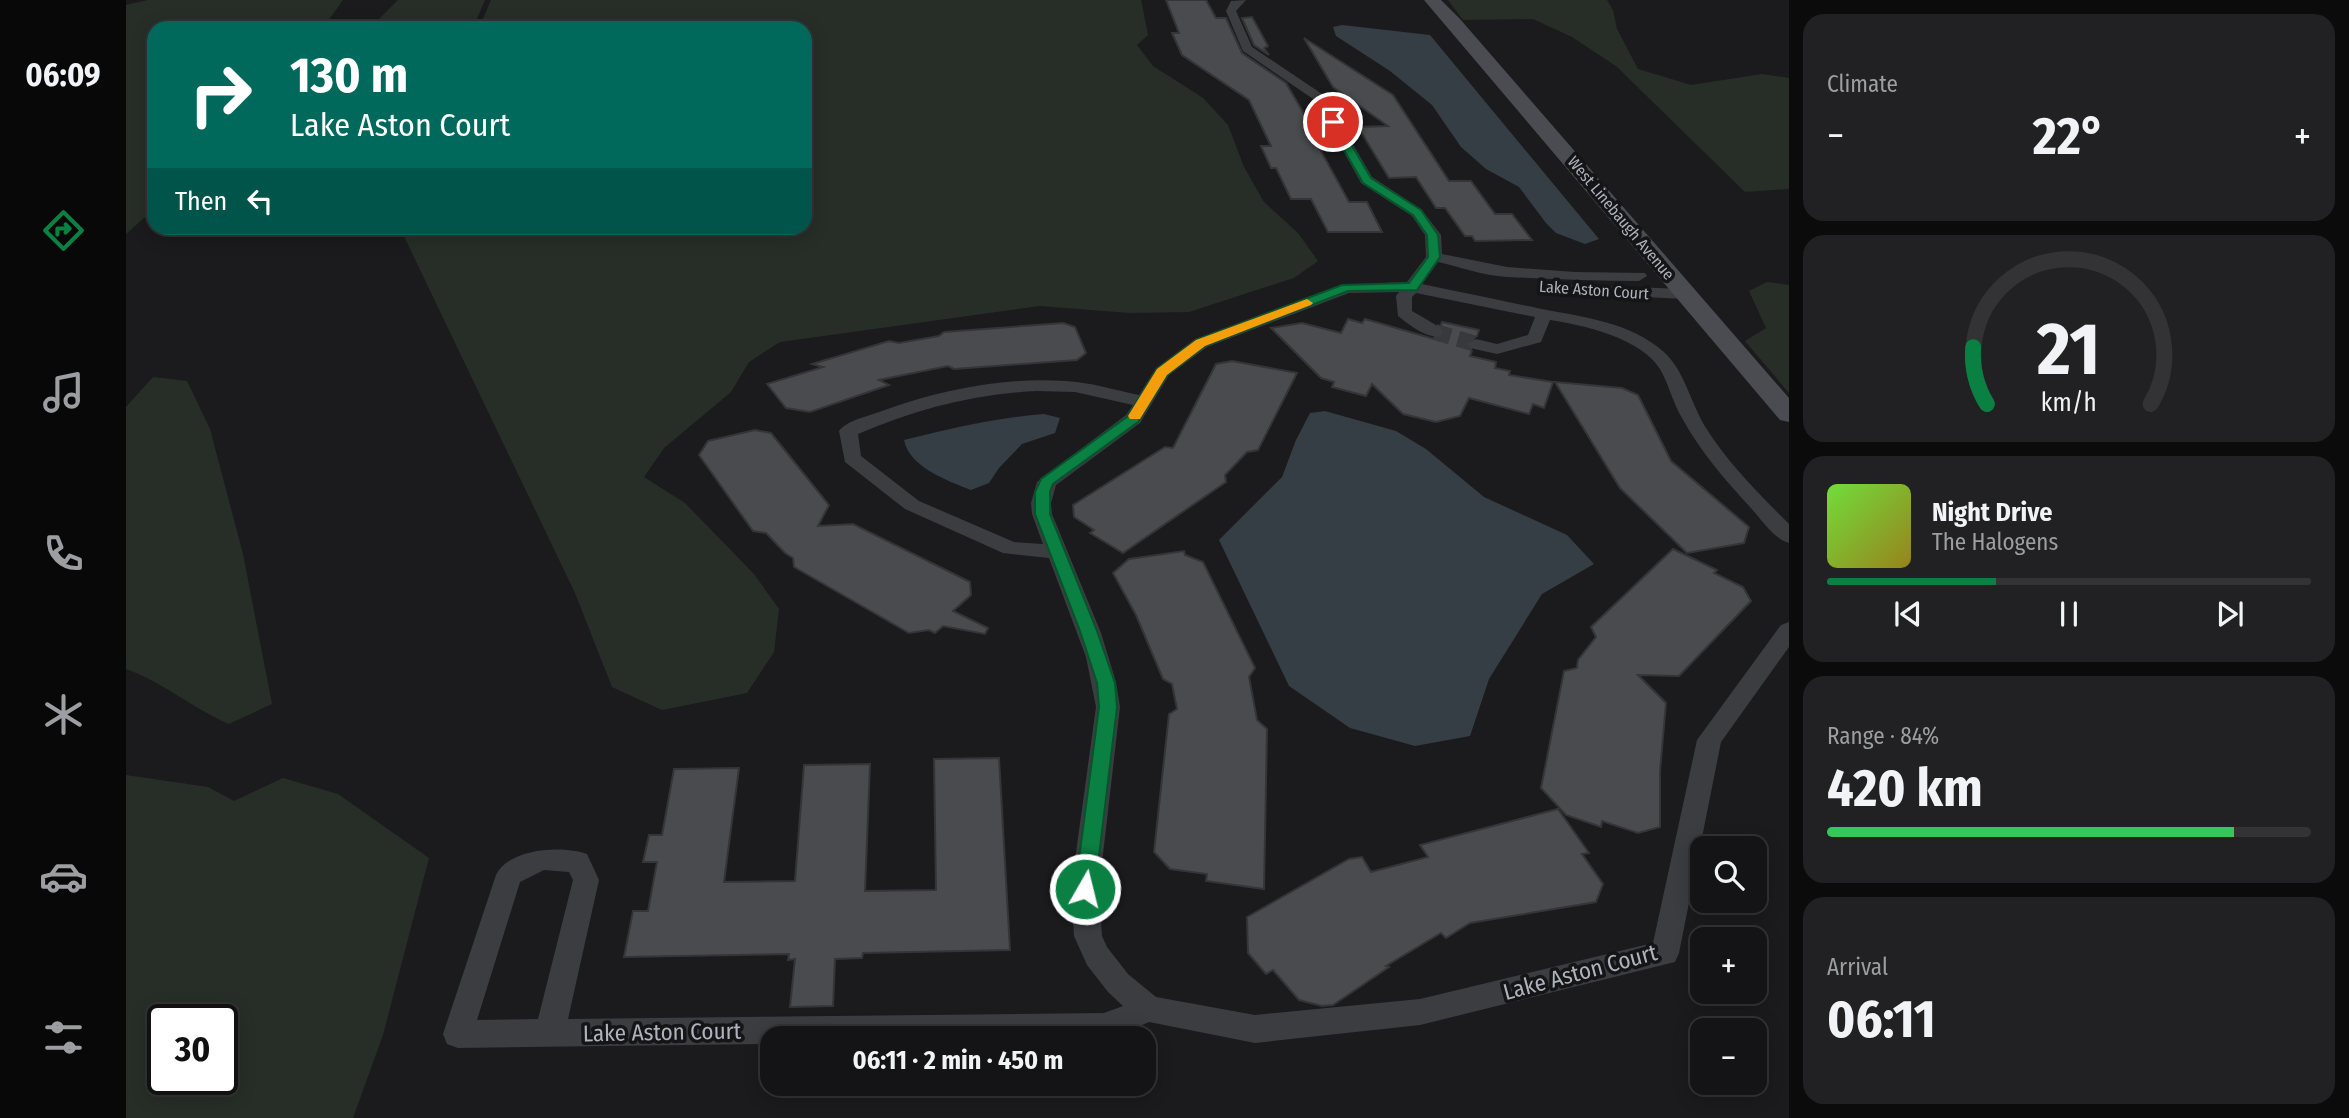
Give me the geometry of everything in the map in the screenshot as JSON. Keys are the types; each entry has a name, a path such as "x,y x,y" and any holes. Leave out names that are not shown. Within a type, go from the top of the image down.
{"main road":[{"name":"West Linebaugh Avenue","path":"1433,0 1789,414"},
{"name":"West Linebaugh Avenue","path":"1440,0 1454,22"},
{"path":"1639,276 1654,267 1651,254"}],"street":[{"path":"1241,0 1235,3 1231,11 1247,49 1321,99 1366,180 1417,213 1433,235 1434,257 1404,296 1405,313 1435,332"},
{"name":"Lake Aston Court","path":"1434,257 1507,272 1575,277 1639,276"},
{"name":"Lake Aston Court","path":"1507,272 1531,286 1550,290 1685,293"},
{"name":"Lake Aston Court","path":"1789,536 1732,478 1689,417 1661,358 1636,340 1606,328 1572,317 1544,314 1412,287 1347,288 1201,343 1162,372 1133,419 1047,482 1041,502 1055,552 1106,683 1108,707 1085,889 1088,936 1097,956 1118,983 1149,1009 1255,1029 1420,1012 1665,953 1709,740 1789,630"},
{"name":"Lake Aston Court","path":"1476,344 1497,349 1535,338 1544,314"},
{"path":"1055,552 1010,548 912,505 852,458 848,430 900,409 950,394 1008,387 1066,386 1144,402"},
{"name":"Lake Aston Court","path":"550,1033 586,880 578,862 542,859 509,875 458,1034 1104,1027 1149,1009"}],"shaded area":[{"path":"148,0 343,0 328,21 147,21 147,215 126,234 126,5"},
{"path":"398,0 485,0 476,21 377,21"},
{"path":"491,0 1141,0 1148,35 1137,45 1153,66 1203,98 1228,125 1244,167 1264,202 1298,233 1318,261 1294,278 1189,312 1130,313 1040,306 780,342 749,362 731,392 664,448 644,477 685,503 754,574 779,609 774,652 747,693 662,710 612,687 575,593 403,235 812,235 812,21 482,21"},
{"path":"1448,0 1607,0 1613,10 1617,29 1638,69 1691,85 1762,74 1789,78 1789,189 1745,192 1616,66 1572,37 1533,19 1463,20"},
{"path":"1342,25 1430,35 1599,239 1585,244 1556,233 1519,187 1486,169 1461,147 1432,105 1390,71 1336,36 1333,27"},
{"path":"1767,282 1789,285 1789,393 1745,341 1766,328 1749,291"},
{"path":"153,377 187,381 210,429 243,554 272,704 229,724 140,674 126,669 126,407"},
{"path":"1325,411 1396,431 1426,449 1484,497 1567,535 1594,564 1542,594 1489,679 1470,736 1415,746 1350,728 1289,686 1219,540 1282,477 1310,413"},
{"path":"1044,414 1060,418 1055,433 1022,444 989,483 971,490 921,465 907,450 904,440 974,424"},
{"path":"126,775 208,787 234,801 283,778 338,794 429,858 383,1035 353,1118 126,1118"}],"building":[{"path":"1166,0 1206,0 1216,18 1226,18 1242,53 1286,83 1317,136 1319,142 1316,142 1349,202 1367,202 1382,232 1328,232 1311,199 1291,199 1276,168 1271,168 1261,146 1271,146 1249,100 1182,55 1172,33 1179,33"},
{"path":"1252,17 1268,46 1264,48 1269,55 1254,45 1242,18"},
{"path":"1304,38 1393,95 1449,181 1471,181 1495,214 1512,214 1532,240 1475,241 1472,236 1465,236 1445,208 1436,208 1416,177 1389,178 1358,127 1388,126 1333,87"},
{"path":"1348,319 1362,323 1365,319 1434,339 1441,339 1445,333 1442,322 1479,330 1477,336 1464,343 1472,351 1470,356 1496,362 1495,368 1510,371 1509,375 1553,382 1544,408 1533,404 1529,414 1469,398 1460,416 1436,422 1403,414 1372,384 1366,396 1332,387 1334,382 1321,378 1271,328 1302,323 1341,333"},
{"path":"1063,323 1075,327 1086,353 1077,360 954,369 948,366 879,380 889,385 810,412 786,408 767,384 823,367 812,364 889,341 899,343 939,336 944,332"},
{"path":"1232,361 1297,373 1258,450 1247,452 1225,475 1226,482 1123,553 1090,533 1094,530 1074,517 1073,505 1165,447 1173,448 1216,364"},
{"path":"1555,382 1622,388 1638,395 1671,461 1749,527 1744,543 1687,553 1620,488"},
{"path":"755,430 771,433 829,505 818,526 853,524 970,582 971,595 953,611 988,628 985,634 943,626 935,633 929,630 909,633 794,567 793,558 766,533 753,531 699,455 708,441"},
{"path":"1673,549 1717,570 1714,573 1743,587 1751,601 1679,676 1638,675 1666,703 1660,771 1660,827 1638,833 1602,821 1601,827 1566,815 1541,788 1564,671 1577,668 1578,660 1596,637 1591,627"},
{"path":"1184,551 1185,555 1203,562 1255,668 1249,677 1257,720 1267,729 1264,889 1206,881 1207,874 1170,869 1154,852 1169,714 1177,709 1172,684 1163,679 1136,615 1113,573 1129,559"},
{"path":"999,758 1010,950 863,953 862,958 835,959 833,1006 790,1007 795,959 788,960 789,954 624,957 633,911 648,911 657,862 643,862 649,835 662,835 674,769 739,768 724,882 795,881 804,765 870,764 865,891 936,890 934,759"},
{"path":"1558,809 1589,853 1582,854 1603,884 1596,902 1470,923 1446,938 1441,933 1386,966 1389,967 1333,1005 1322,1006 1299,1000 1273,970 1266,974 1248,953 1247,917 1349,859 1362,857 1371,872 1428,857 1420,845"}],"tunnel":[{"path":"1435,332 1476,344"}],"slow traffic":[{"path":"1135,416 1162,372 1201,343 1307,303"}],"route":[{"path":"1085,889 1105,740 1108,707 1106,683 1042,514 1043,492 1047,482 1133,419 1162,372 1201,343 1347,288 1412,287 1434,257 1433,235 1417,213 1366,180 1333,122"}]}
